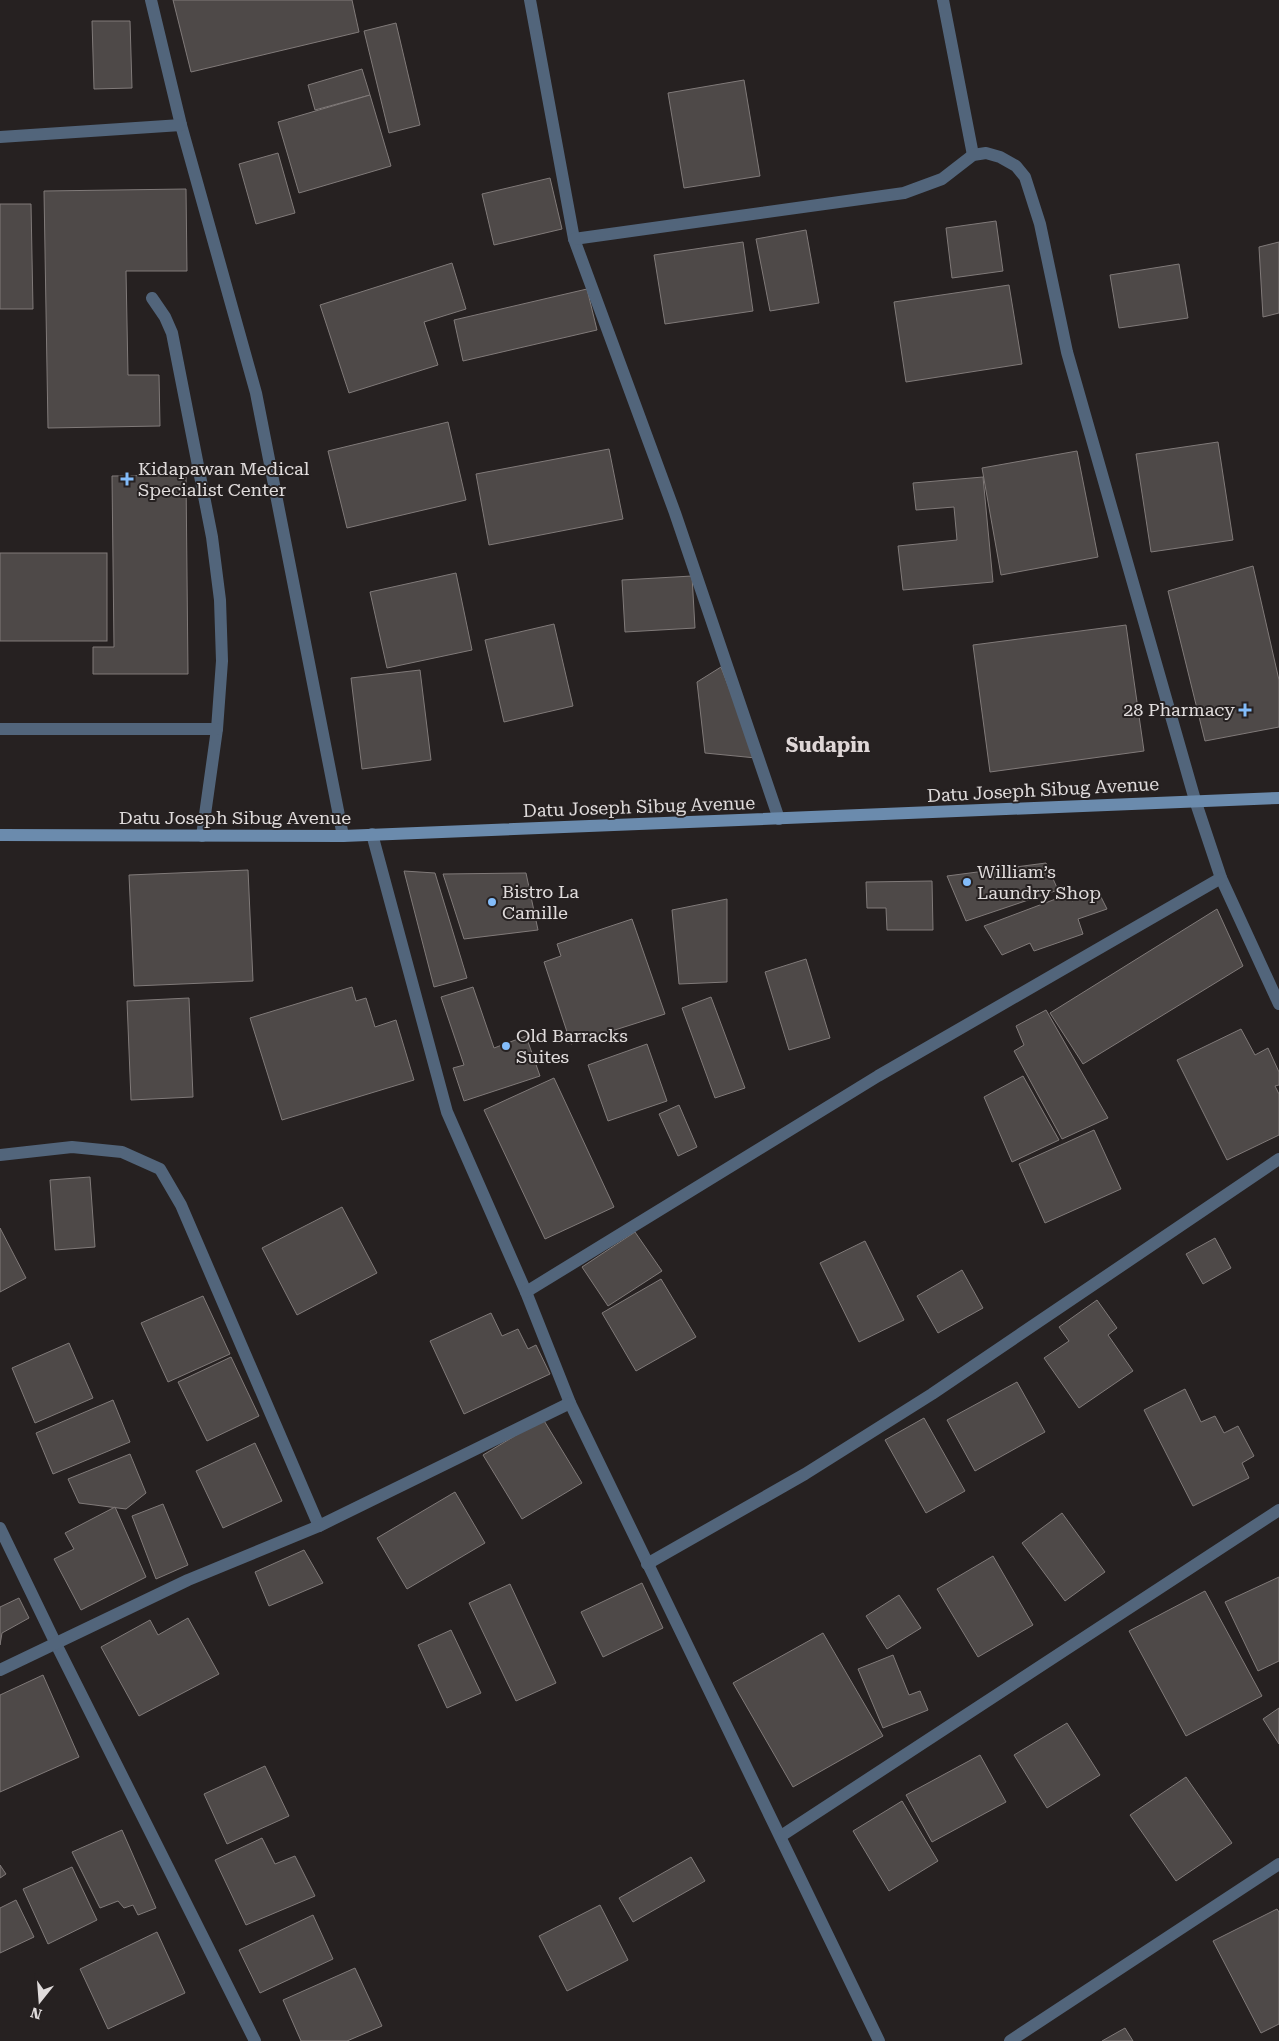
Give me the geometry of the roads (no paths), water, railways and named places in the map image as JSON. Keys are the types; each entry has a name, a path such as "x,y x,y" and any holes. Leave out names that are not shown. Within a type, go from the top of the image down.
{"main road":[{"name":"Datu Joseph Sibug Avenue","path":"0,835 343,836 1279,798"}],"street":[{"path":"151,0 181,125 256,394 343,836"},
{"path":"530,0 574,239 675,512 778,819"},
{"path":"943,0 973,155"},
{"path":"0,137 181,125"},
{"path":"574,239 904,193 942,179 973,155 986,153 1000,156 1016,166 1025,177 1040,224 1067,352 1195,800 1221,878 1279,1004"},
{"path":"152,298 165,317 172,333 212,537 220,600 222,661 217,729 202,836"},
{"path":"0,729 217,729"},
{"path":"372,834 447,1112 526,1292 570,1403 879,2041"},
{"path":"526,1292 878,1076 1221,878"},
{"path":"0,1155 72,1147 122,1152 160,1169 181,1204 319,1526"},
{"path":"648,1564 805,1474 932,1394 1279,1159"},
{"path":"0,1670 188,1580 319,1526 570,1403"},
{"path":"781,1836 1279,1510"},
{"path":"0,1528 254,2041"},
{"path":"1010,2041 1279,1864"}],"place":[{"name":"Kidapawan Medical Specialist Center","path":"127,479"},
{"name":"28 Pharmacy","path":"1245,710"},
{"name":"William’s Laundry Shop","path":"967,882"},
{"name":"Bistro La Camille","path":"492,902"},
{"name":"Old Barracks Suites","path":"506,1046"}],"district":[{"name":"Sudapin","path":"828,745"}]}
